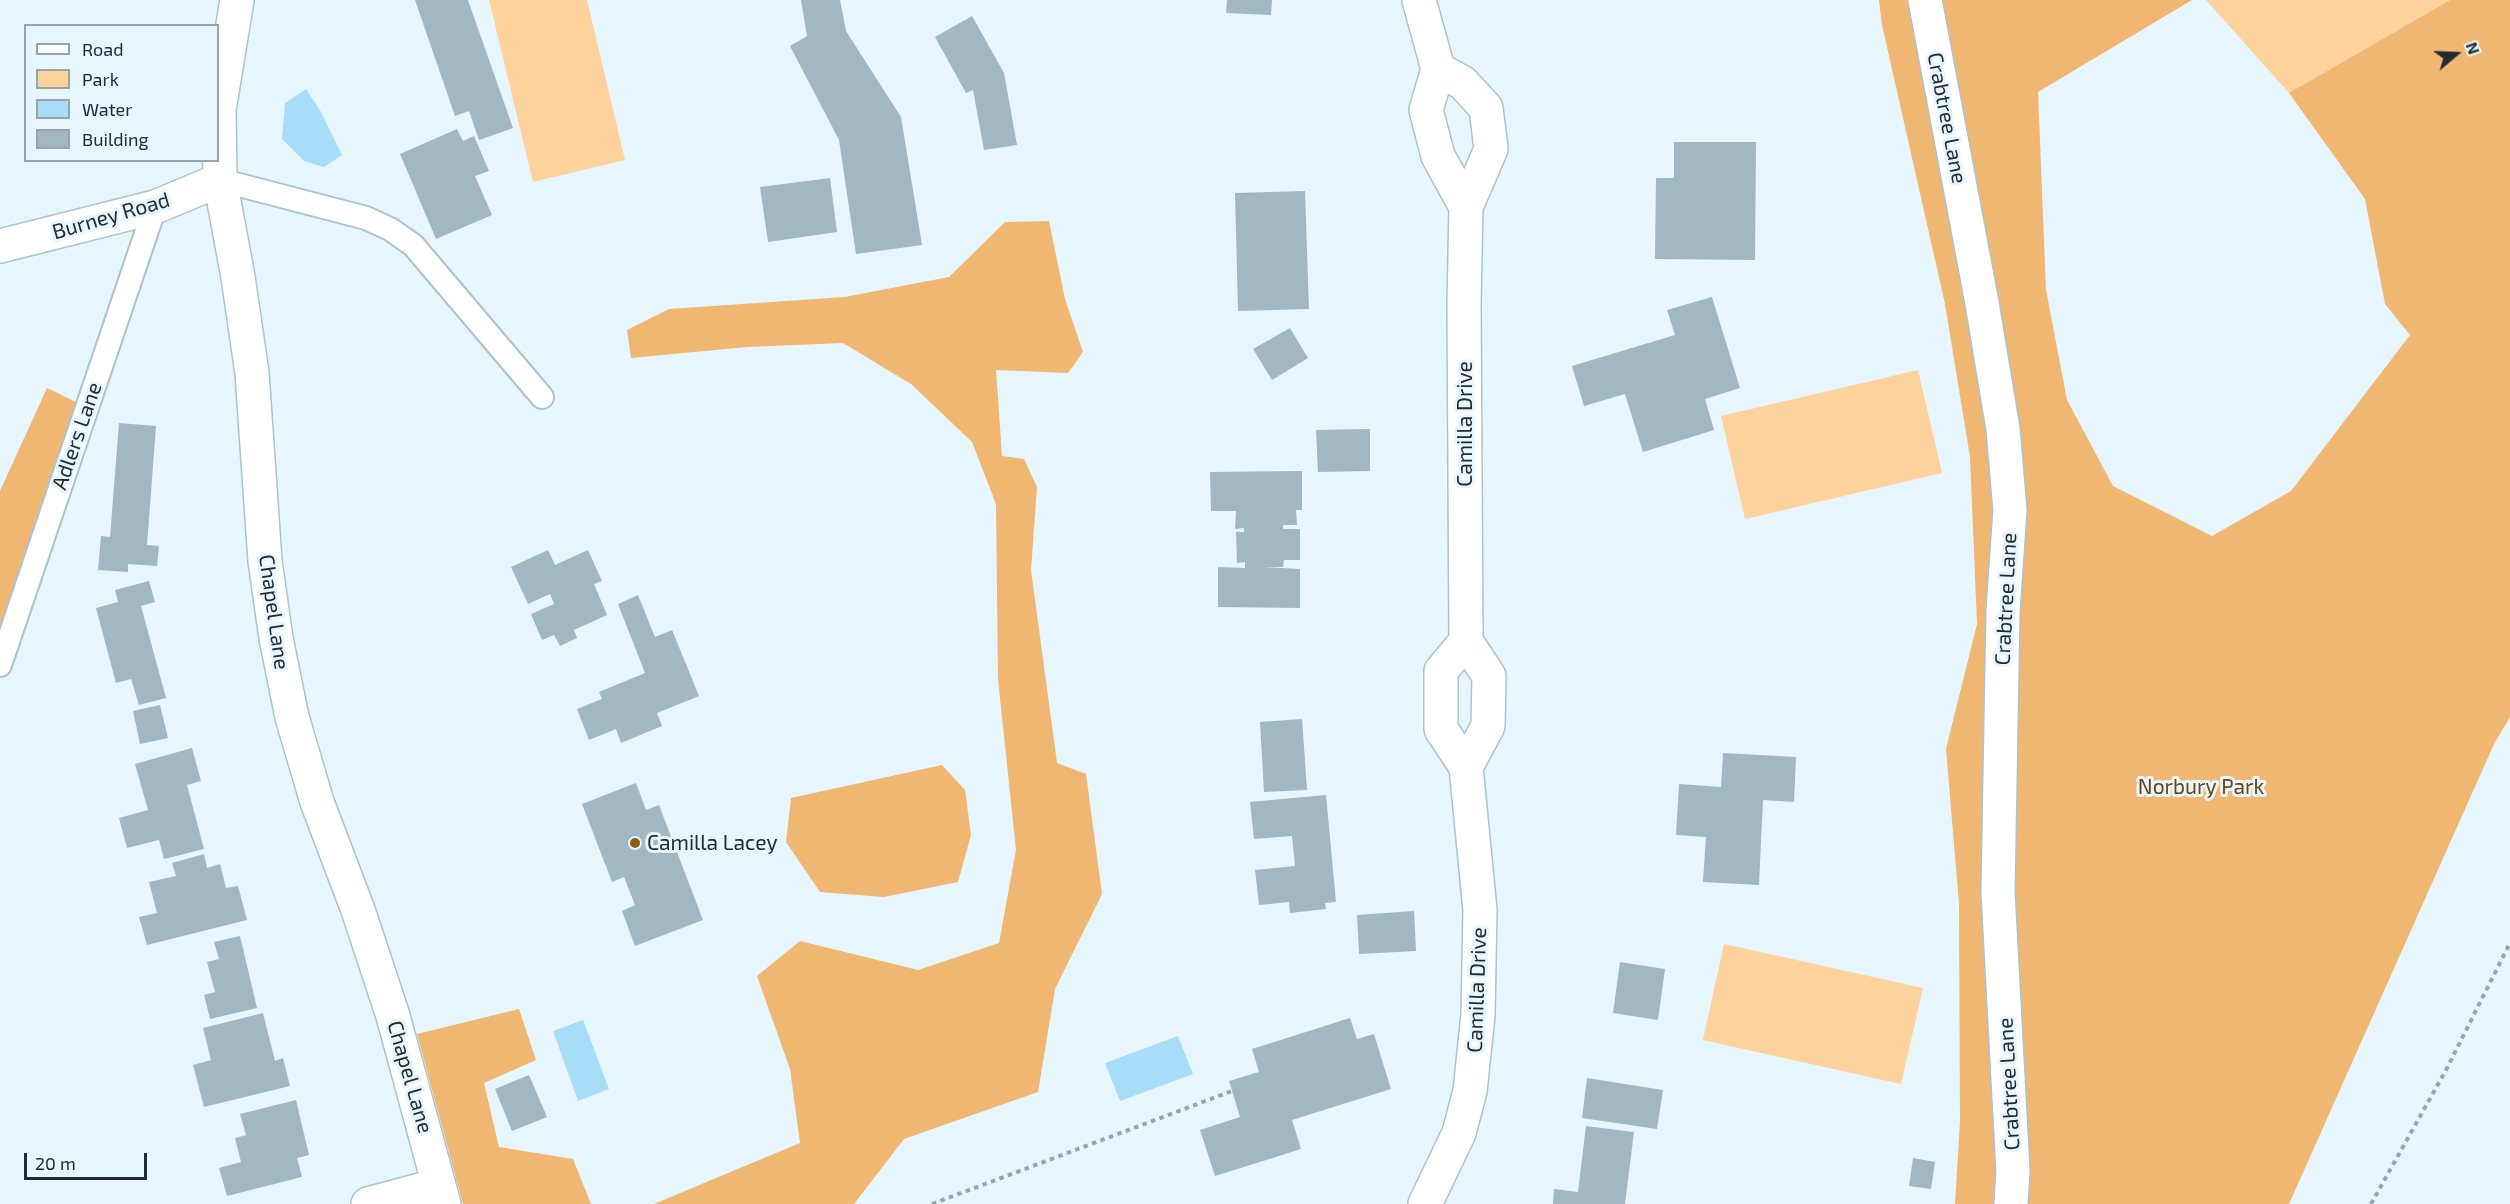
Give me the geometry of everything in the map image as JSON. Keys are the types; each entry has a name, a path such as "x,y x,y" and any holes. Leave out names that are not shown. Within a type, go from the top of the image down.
{"street":[{"name":"Chapel Lane","path":"237,0 219,110 220,180 238,277 252,373 266,561 276,638 292,717 317,802 358,910 393,1016 441,1194"},
{"path":"1419,0 1438,69"},
{"name":"Crabtree Lane","path":"1925,0 1984,314 2003,429 2010,510 2003,611 1998,892 2013,1170 2011,1204"},
{"name":"Camilla Drive","path":"1425,1204 1459,1133 1470,1091 1476,1042 1480,910 1466,767 1441,729 1441,671 1466,641 1466,207 1491,149 1486,108 1464,83 1438,69 1426,110 1438,156 1466,207"},
{"name":"Burney Road","path":"0,246 154,207 220,180"},
{"path":"1466,641 1489,676 1488,726 1466,767"},
{"path":"368,1204 441,1194"}],"lane":[{"path":"220,180 366,218 390,229 413,245 542,397"},
{"name":"Adlers Lane","path":"0,665 154,207"}],"path":[{"path":"2371,1204 2446,1070 2510,943"},
{"path":"932,1204 1232,1091"}],"green space":[{"path":"489,0 587,0 625,160 533,182"},
{"name":"Norbury Park","path":"1879,0 2192,0 2038,92 2046,290 2067,400 2113,486 2212,536 2291,491 2410,335 2385,304 2365,199 2289,93 2450,0 2510,0 2510,717 2494,744 2289,1204 1955,1204 1960,1122 1959,904 1946,749 1977,624 1970,457 1945,304 1882,25"},
{"path":"2206,0 2450,0 2289,93"},
{"path":"1049,221 1065,299 1083,352 1068,373 996,370 1002,456 1024,459 1037,487 1031,570 1057,763 1086,774 1102,894 1055,989 1038,1092 904,1139 854,1204 654,1204 800,1143 790,1069 757,976 800,941 918,970 999,943 1016,850 998,679 996,504 972,442 911,384 843,343 747,347 631,358 627,330 669,309 845,297 949,277 1005,222"},
{"path":"1918,370 1942,473 1745,519 1721,416"},
{"path":"47,388 78,403 0,627 0,491"},
{"path":"942,765 965,790 971,835 958,882 884,897 820,892 786,842 791,798"},
{"path":"1724,944 1923,988 1901,1084 1703,1040"},
{"path":"519,1009 536,1060 484,1083 499,1147 573,1159 591,1204 463,1204 417,1034"}],"water":[{"path":"306,89 321,112 342,155 324,167 304,161 282,139 285,103"},
{"path":"583,1020 609,1089 578,1101 553,1031"},
{"path":"1178,1036 1193,1074 1120,1101 1105,1063"}],"building":[{"path":"415,0 468,0 513,128 479,140 469,111 455,116"},
{"path":"801,0 840,0 846,31 901,117 922,245 856,254 839,140 790,46 807,36"},
{"path":"1227,0 1272,0 1271,15 1226,13"},
{"path":"972,16 1004,73 1017,145 984,150 973,90 966,93 935,37"},
{"path":"457,129 463,141 474,136 489,171 475,176 492,215 436,239 400,154"},
{"path":"1674,142 1756,142 1755,260 1655,259 1656,178 1674,178"},
{"path":"830,178 837,232 768,242 760,187"},
{"path":"1305,191 1309,309 1238,311 1235,193"},
{"path":"1712,297 1740,388 1705,399 1714,430 1643,452 1625,394 1584,406 1572,366 1675,335 1667,310"},
{"path":"1290,328 1308,358 1272,380 1253,349"},
{"path":"119,423 156,426 147,545 159,546 157,566 128,564 128,572 98,570 101,536 110,537"},
{"path":"1370,429 1370,471 1318,472 1316,430"},
{"path":"1302,471 1302,510 1296,510 1297,525 1283,525 1283,529 1300,529 1300,560 1284,560 1283,567 1263,567 1300,569 1300,608 1218,607 1218,567 1245,568 1245,562 1237,563 1236,532 1244,532 1244,528 1235,529 1236,511 1211,511 1210,472"},
{"path":"548,550 555,565 588,550 602,581 594,584 607,615 574,630 577,638 560,646 554,635 542,640 531,614 554,604 550,594 528,604 511,567"},
{"path":"149,581 155,602 141,606 166,698 139,705 131,679 116,683 96,608 118,602 115,590"},
{"path":"638,595 655,637 672,630 699,696 657,713 662,726 621,743 616,729 589,740 577,709 602,699 599,692 645,673 618,604"},
{"path":"160,705 168,738 140,744 133,711"},
{"path":"1302,719 1307,790 1264,792 1260,722"},
{"path":"192,748 201,781 187,785 204,849 164,859 159,840 127,848 119,818 148,810 135,764"},
{"path":"1723,753 1796,757 1794,802 1763,800 1759,885 1703,882 1706,837 1676,835 1679,784 1721,787"},
{"name":"Camilla Lacey","path":"636,783 646,810 659,805 703,920 635,946 622,911 635,905 624,877 612,882 582,804"},
{"path":"1326,795 1336,902 1325,903 1326,909 1290,913 1289,902 1259,905 1255,870 1295,866 1292,836 1254,839 1250,802"},
{"path":"204,854 207,868 220,864 226,888 238,886 247,920 147,945 139,917 157,913 149,882 176,876 172,863"},
{"path":"1414,911 1416,951 1359,954 1357,915"},
{"path":"240,936 257,1008 210,1019 204,995 215,992 207,962 219,959 214,942"},
{"path":"1620,962 1665,969 1658,1020 1613,1013"},
{"path":"263,1013 275,1061 283,1058 290,1086 204,1107 193,1065 211,1060 203,1028"},
{"path":"1350,1018 1357,1039 1374,1034 1391,1089 1292,1120 1301,1149 1215,1176 1200,1130 1240,1117 1229,1081 1259,1072 1252,1049"},
{"path":"529,1075 547,1117 512,1131 495,1089"},
{"path":"1587,1078 1663,1090 1657,1129 1582,1118"},
{"path":"296,1100 309,1155 297,1158 302,1177 227,1196 219,1168 241,1162 235,1138 246,1135 240,1114"},
{"path":"1586,1126 1634,1132 1625,1204 1553,1204 1554,1189 1578,1192"},
{"path":"1913,1158 1935,1162 1931,1189 1909,1186"}],"place":[{"name":"Camilla Lacey","path":"635,843"}]}
